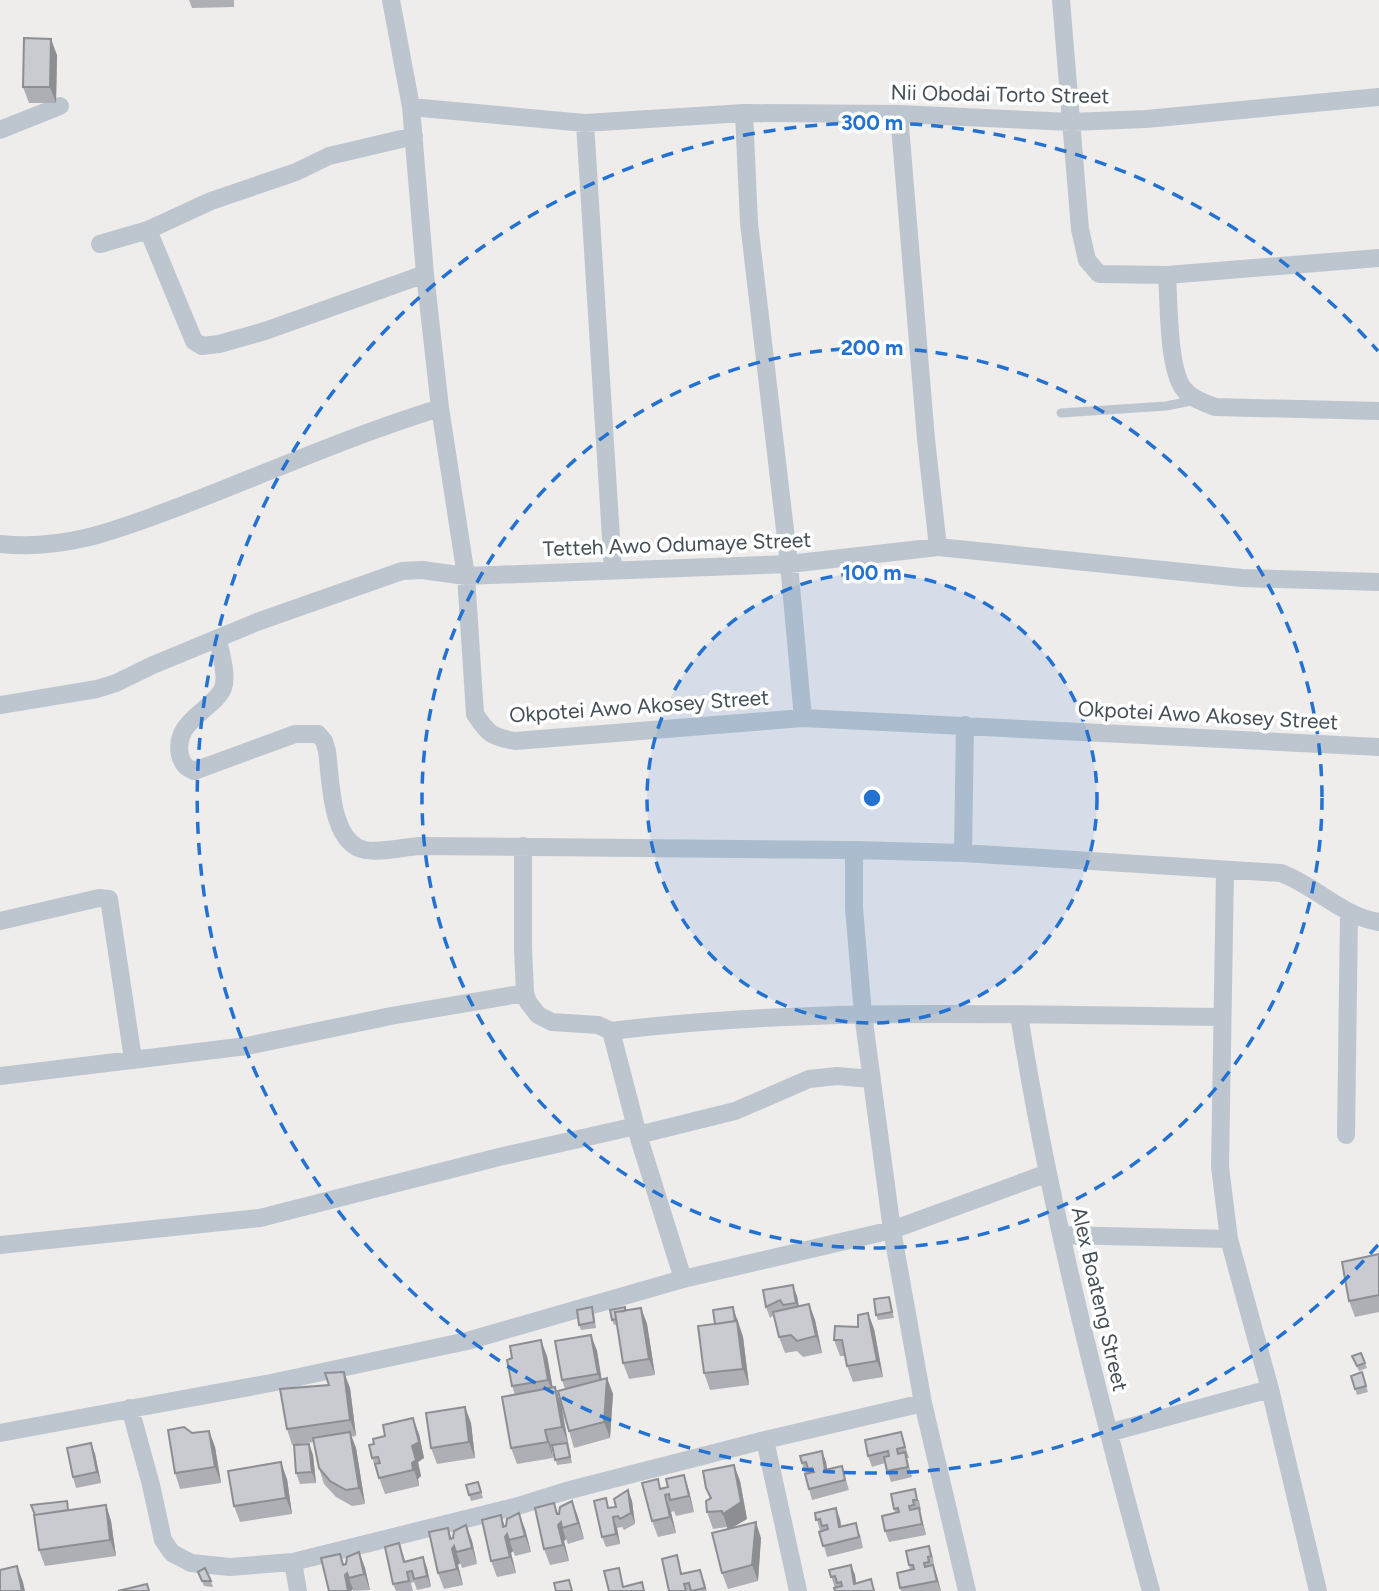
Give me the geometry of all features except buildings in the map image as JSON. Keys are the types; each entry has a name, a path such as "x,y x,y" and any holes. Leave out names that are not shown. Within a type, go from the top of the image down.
{"street":[{"name":"Okpotei Awo Akosey Street","path":"391,0 411,107 440,408 466,576 475,714 486,732 498,738 515,741 803,718 1379,747"},
{"path":"1061,0 1080,229 1087,260 1099,274 1167,275 1379,258"},
{"name":"Nii Obodai Torto Street","path":"411,107 585,123 744,113 899,114 1072,122 1146,119 1379,97"},
{"path":"0,130 60,106"},
{"path":"744,113 749,223 789,564 803,718"},
{"path":"899,114 926,439 938,547"},
{"path":"585,123 612,570"},
{"path":"100,244 148,230 211,201 296,172 329,156 414,136"},
{"path":"148,230 194,341 202,346 265,331 425,274"},
{"path":"1167,275 1174,365 1184,390 1197,400 1215,407 1379,411"},
{"path":"0,544 28,547 94,537 217,494 350,438 440,408"},
{"name":"Tetteh Awo Odumaye Street","path":"0,705 97,689 257,622 402,571 422,570 466,576 789,564 938,547 1242,578 1379,582"},
{"path":"218,639 225,683 222,692 193,717 180,740 180,754 187,768 194,771 209,767 295,734 318,734 324,740 327,751 338,825 345,838 356,847 368,850 419,846 854,850 963,853 1280,873 1299,880 1349,913 1365,920 1379,922"},
{"path":"963,853 965,725"},
{"path":"523,846 525,993 532,1010 552,1022 598,1025 611,1031 721,1021 863,1014 1222,1017"},
{"path":"854,850 854,908 863,1014 892,1230 923,1403 967,1591"},
{"path":"1225,871 1220,1167 1229,1239 1270,1389 1318,1591"},
{"path":"0,921 99,898 109,899 133,1059"},
{"path":"1346,1135 1349,913"},
{"path":"0,1076 247,1045 525,993"},
{"name":"Alex Boateng Street","path":"1020,1014 1031,1090 1061,1235 1108,1433 1151,1591"},
{"path":"611,1031 637,1131 683,1279"},
{"path":"0,1245 260,1218 499,1157 735,1111 809,1079 837,1076 871,1079"},
{"path":"0,1433 271,1383 467,1341 683,1279 892,1230 1048,1173"},
{"path":"1061,1235 1229,1239"},
{"path":"1108,1433 1270,1389"},
{"path":"130,1409 163,1540 172,1553 191,1563 229,1567 293,1562 765,1440 923,1403"},
{"path":"765,1440 798,1591"},
{"path":"293,1562 298,1591"}],"lane":[{"path":"1060,413 1166,406 1197,400"}]}
